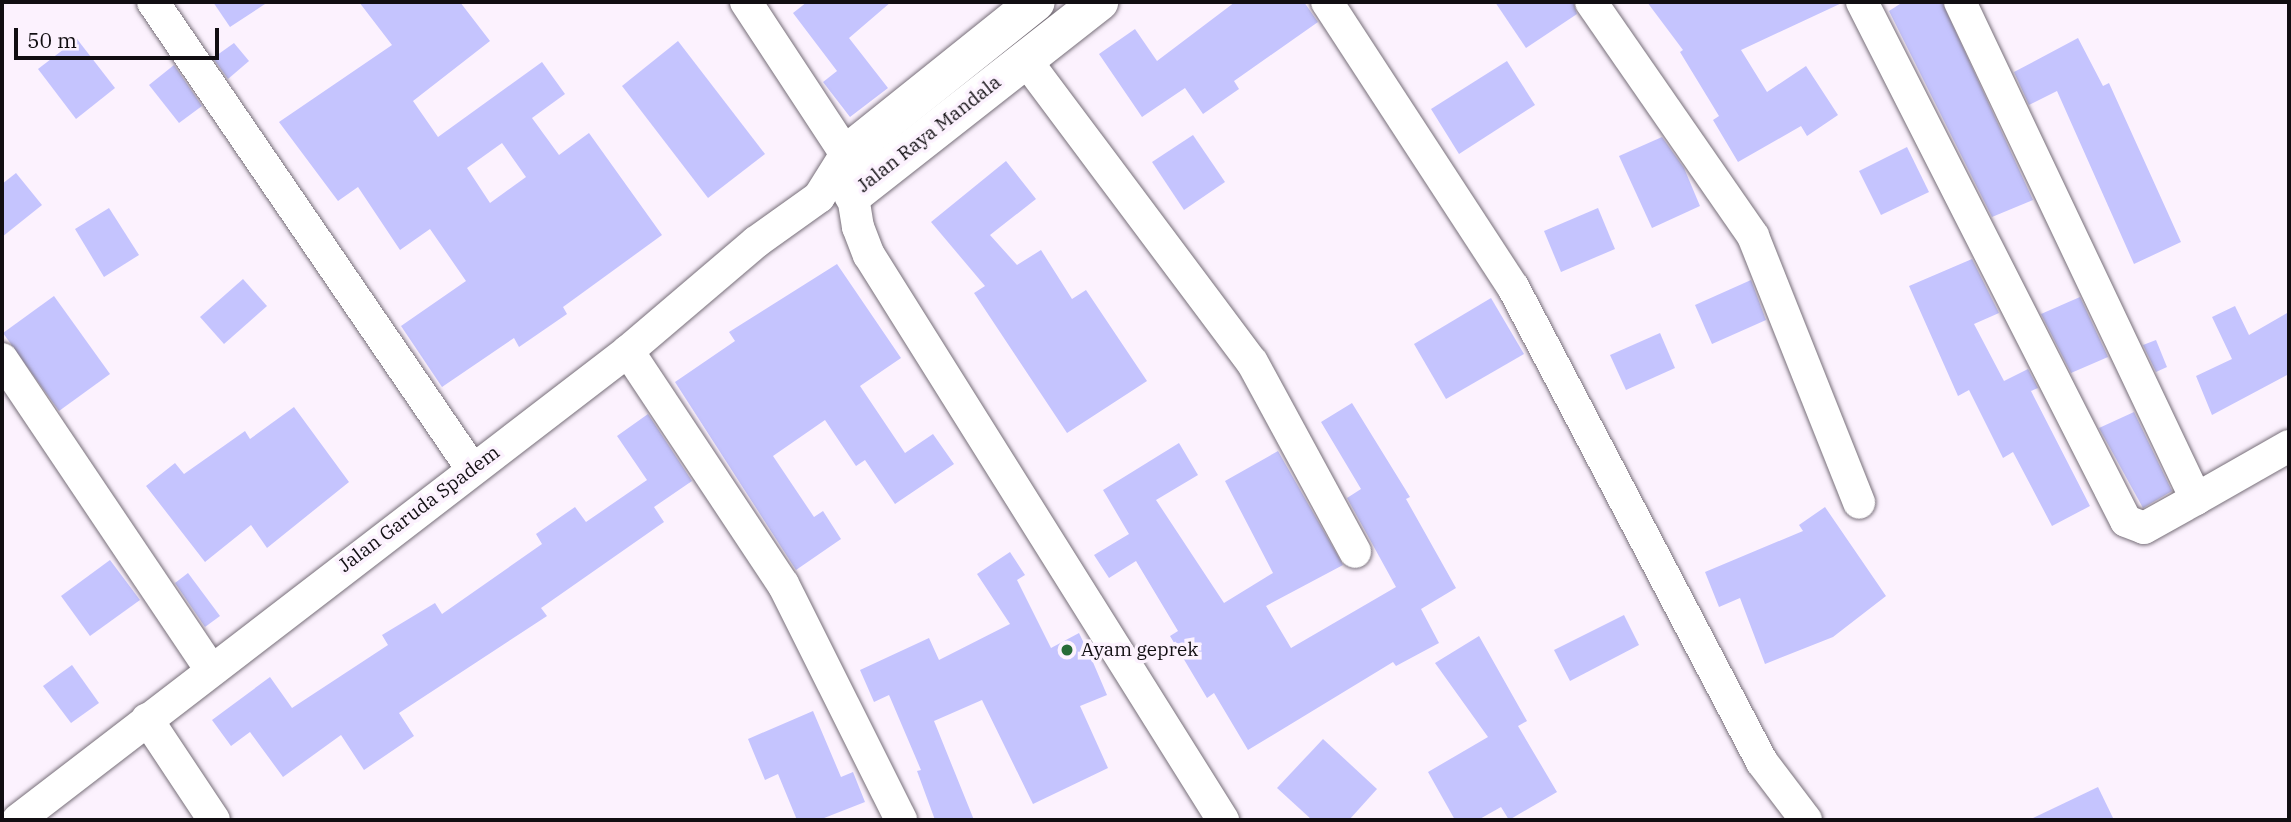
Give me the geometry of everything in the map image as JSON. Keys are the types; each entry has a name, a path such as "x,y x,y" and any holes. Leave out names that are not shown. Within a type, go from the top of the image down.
{"highway":[{"name":"Jalan Raya Mandala","path":"846,155 1036,2"},
{"name":"Jalan Raya Mandala","path":"836,196 1099,2"}],"street":[{"path":"153,2 472,469"},
{"path":"746,2 846,155 836,196 869,255 1223,820"},
{"path":"1328,2 1513,287 1762,762 1806,820"},
{"path":"1591,2 1753,236 1859,503"},
{"path":"1862,2 2126,521 2144,528 2289,446"},
{"path":"1961,2 2196,499"},
{"path":"1025,59 1245,351 1355,552"},
{"name":"Jalan Garuda Spadem","path":"19,820 210,668 628,351 756,242 836,196"},
{"path":"628,351 783,584 901,820"},
{"path":"2,359 210,668"},
{"path":"147,719 214,820"}],"building":[{"path":"213,2 268,2 230,27"},
{"path":"359,2 460,2 490,41 413,101 438,137 542,62 565,94 532,118 559,155 589,133 662,235 563,307 567,314 519,347 514,338 442,387 401,326 466,281 430,229 400,250 358,187 338,201 279,122 392,45","holes":["502,143 526,177 490,203 467,168"]},
{"path":"807,2 891,2 849,38 888,88 850,117 823,82 837,71 793,13"},
{"path":"1235,2 1304,2 1318,22 1234,81 1239,89 1203,114 1185,88 1142,117 1099,54 1135,29 1157,61"},
{"path":"1495,2 1573,2 1577,14 1526,48"},
{"path":"1647,2 1844,2 1741,50 1767,92 1806,66 1838,115 1807,136 1801,126 1738,162 1713,120 1719,116 1680,52 1683,50"},
{"path":"1903,2 1942,2 2033,200 1992,217 1889,11"},
{"path":"2078,38 2103,86 2109,83 2181,242 2134,264 2057,91 2029,105 2014,72"},
{"path":"77,39 115,88 76,119 38,69"},
{"path":"678,41 765,154 708,198 622,86"},
{"path":"234,43 249,61 228,79 213,58"},
{"path":"1507,61 1535,105 1459,154 1431,109"},
{"path":"174,65 202,106 179,123 149,85"},
{"path":"1193,135 1225,182 1184,210 1152,162"},
{"path":"1662,137 1684,168 1700,206 1652,228 1619,156"},
{"path":"1907,147 1929,192 1881,215 1859,171"},
{"path":"1006,161 1036,199 990,235 1017,265 1041,250 1072,299 1086,290 1147,381 1067,433 974,293 985,286 931,222"},
{"path":"16,173 42,205 2,237 2,184"},
{"path":"109,208 139,255 104,277 75,229"},
{"path":"1598,208 1615,249 1561,272 1544,231"},
{"path":"1972,259 1999,313 1974,324 2004,381 2028,369 2038,388 2031,391 2090,506 2052,526 2013,452 2003,458 1969,390 1958,396 1909,286"},
{"path":"837,264 901,358 860,386 905,453 933,434 954,464 895,504 865,460 856,466 825,420 773,456 814,517 823,511 841,539 796,570 675,382 735,341 729,332"},
{"path":"243,279 267,306 224,344 200,317"},
{"path":"1751,280 1766,320 1712,344 1695,305"},
{"path":"54,296 110,374 59,411 3,333"},
{"path":"2080,297 2108,357 2071,373 2041,314"},
{"path":"1491,298 1524,354 1446,399 1414,344"},
{"path":"2235,306 2249,335 2289,312 2289,374 2212,415 2196,376 2232,359 2212,317"},
{"path":"1660,333 1675,368 1626,390 1610,355"},
{"path":"2156,340 2167,367 2156,372 2143,345"},
{"path":"1352,403 1410,497 1406,499 1456,588 1421,609 1439,643 1396,666 1393,662 1248,750 1214,693 1207,698 1170,636 1178,631 1136,561 1109,578 1094,555 1129,534 1103,490 1179,443 1198,475 1156,500 1224,603 1273,573 1225,481 1278,451 1343,565 1266,606 1291,648 1396,587 1347,498 1361,489 1321,422"},
{"path":"294,407 349,482 267,548 251,525 205,562 146,486 175,463 184,474 245,431 250,439"},
{"path":"2134,412 2172,491 2143,508 2099,428"},
{"path":"648,414 692,481 654,507 664,522 541,608 547,616 399,713 414,736 364,770 341,735 283,777 250,732 231,746 212,720 270,677 292,708 388,645 382,635 435,603 442,614 542,544 536,534 575,507 586,522 647,480 617,436"},
{"path":"1825,507 1886,596 1833,637 1765,664 1740,598 1719,607 1705,572 1803,531 1799,525"},
{"path":"1010,552 1025,575 1017,580 1051,648 1079,633 1092,660 1107,695 1080,706 1108,768 1033,804 982,700 934,721 974,820 935,820 917,771 921,770 889,695 874,702 860,670 929,638 939,660 1010,624 977,574"},
{"path":"110,560 140,600 90,636 61,596"},
{"path":"188,573 220,616 205,627 175,583"},
{"path":"1624,615 1639,645 1570,681 1554,650"},
{"path":"1479,636 1527,721 1518,726 1557,792 1509,820 1501,807 1478,820 1455,820 1428,772 1488,737 1435,663"},
{"path":"72,665 99,703 71,723 43,686"},
{"path":"813,711 841,777 853,772 865,802 819,820 797,820 778,774 765,780 748,739"},
{"path":"1323,739 1377,789 1349,820 1312,820 1277,788"},
{"path":"2098,787 2114,820 2029,820"}],"place":[{"name":"Ayam geprek","path":"1067,650"}]}
